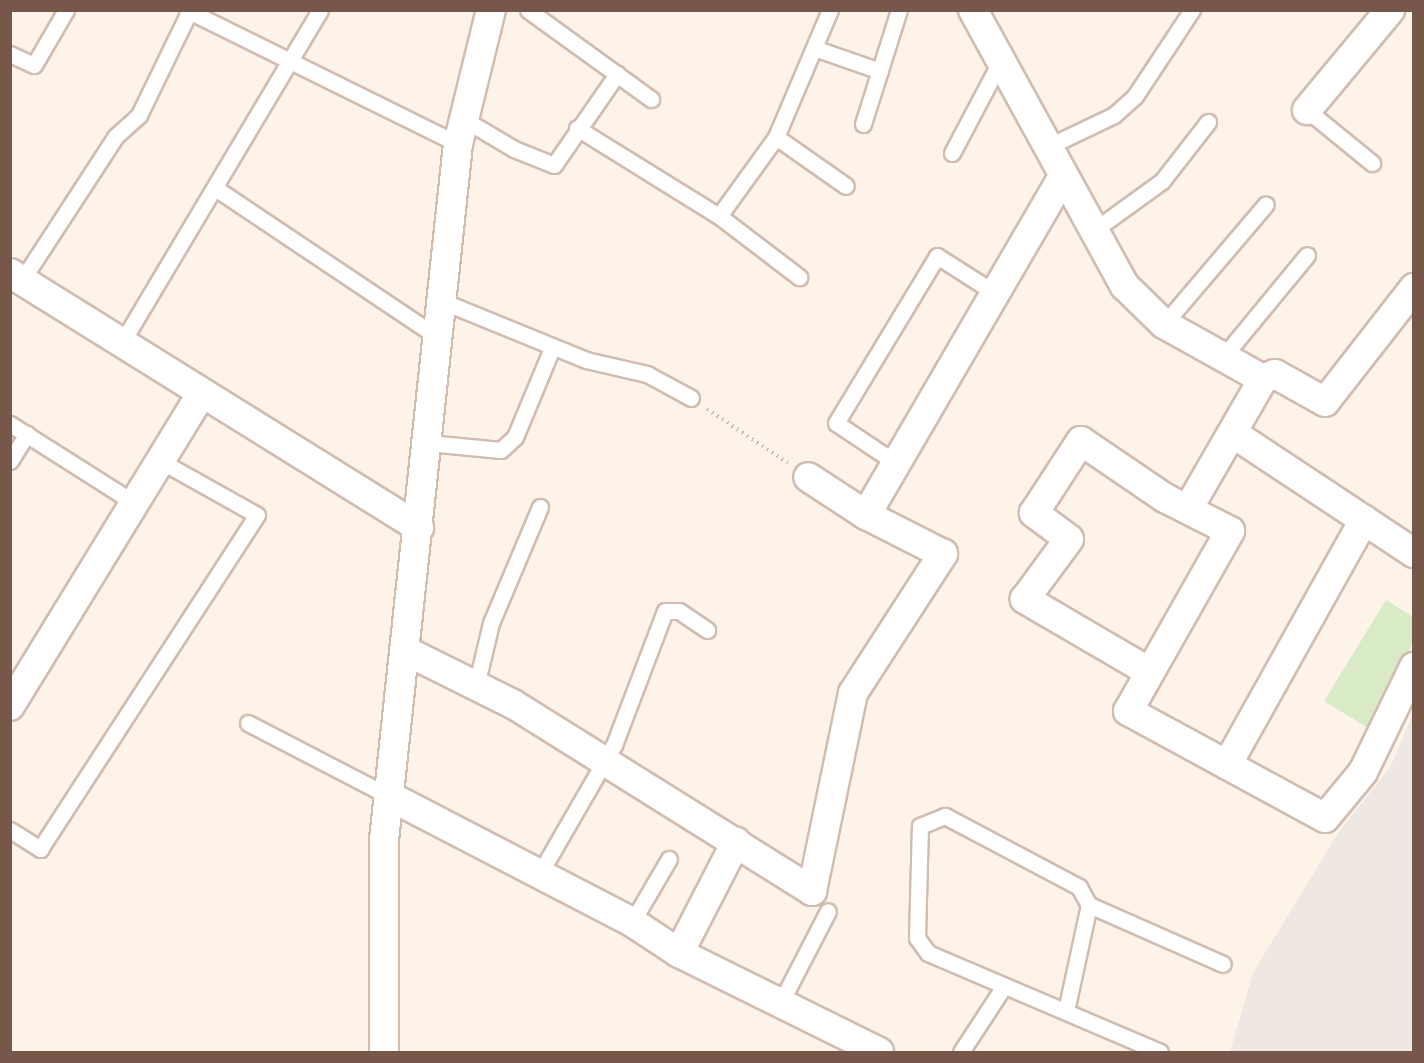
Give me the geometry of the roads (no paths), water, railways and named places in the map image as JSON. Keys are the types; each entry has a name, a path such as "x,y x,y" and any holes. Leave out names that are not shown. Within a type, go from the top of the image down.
{"street":[{"path":"384,1053 384,840 391,797 460,131 491,10"},
{"path":"973,10 1045,148 1125,286 1164,324 1263,380"},
{"path":"1307,110 1390,10"},
{"path":"866,515 1062,178"},
{"path":"16,277 419,528"},
{"path":"1188,509 1234,434 1263,380 1275,374 1326,402 1413,288"},
{"path":"10,706 162,462 202,393"},
{"path":"1234,434 1413,554"},
{"path":"1148,670 1025,599 1069,539 1035,513 1081,441 1188,509 1230,531 1148,670 1128,711 1325,818 1363,772 1413,667"},
{"path":"406,651 476,686 603,760 812,891 853,693 943,554 866,515 808,477"},
{"path":"1227,765 1364,520"},
{"path":"391,797 632,922 679,953 879,1053"},
{"path":"679,953 736,842"}],"lane":[{"path":"10,54 34,65 66,10"},
{"path":"121,344 320,10"},
{"path":"528,10 651,99"},
{"path":"719,216 776,137 830,10"},
{"path":"863,124 899,10"},
{"path":"1045,148 1114,115 1135,96 1192,10"},
{"path":"16,277 116,136 139,115 189,11 291,60 460,131 554,165 577,128 617,74"},
{"path":"814,48 880,71"},
{"path":"952,153 1000,62"},
{"path":"1307,110 1372,163"},
{"path":"1093,231 1162,181 1208,123"},
{"path":"577,128 719,216 799,277"},
{"path":"776,137 846,186"},
{"path":"215,188 439,338"},
{"path":"1164,324 1266,204"},
{"path":"1223,357 1307,255"},
{"path":"896,463 836,423 937,256 995,293"},
{"path":"444,302 552,348 647,374 691,398"},
{"path":"428,443 501,450 515,437 552,348"},
{"path":"10,424 136,504"},
{"path":"10,462 27,434"},
{"path":"10,830 40,849 257,515 162,462"},
{"path":"476,686 491,623 540,507"},
{"path":"540,873 603,760 614,746 664,611 680,611 707,630"},
{"path":"248,723 391,797"},
{"path":"1160,1053 928,953 917,938 920,826 945,816 1078,887 1089,904 1223,964"},
{"path":"632,922 669,859"},
{"path":"1066,1011 1089,904"},
{"path":"781,1002 828,911"},
{"path":"962,1053 1004,986"}]}
